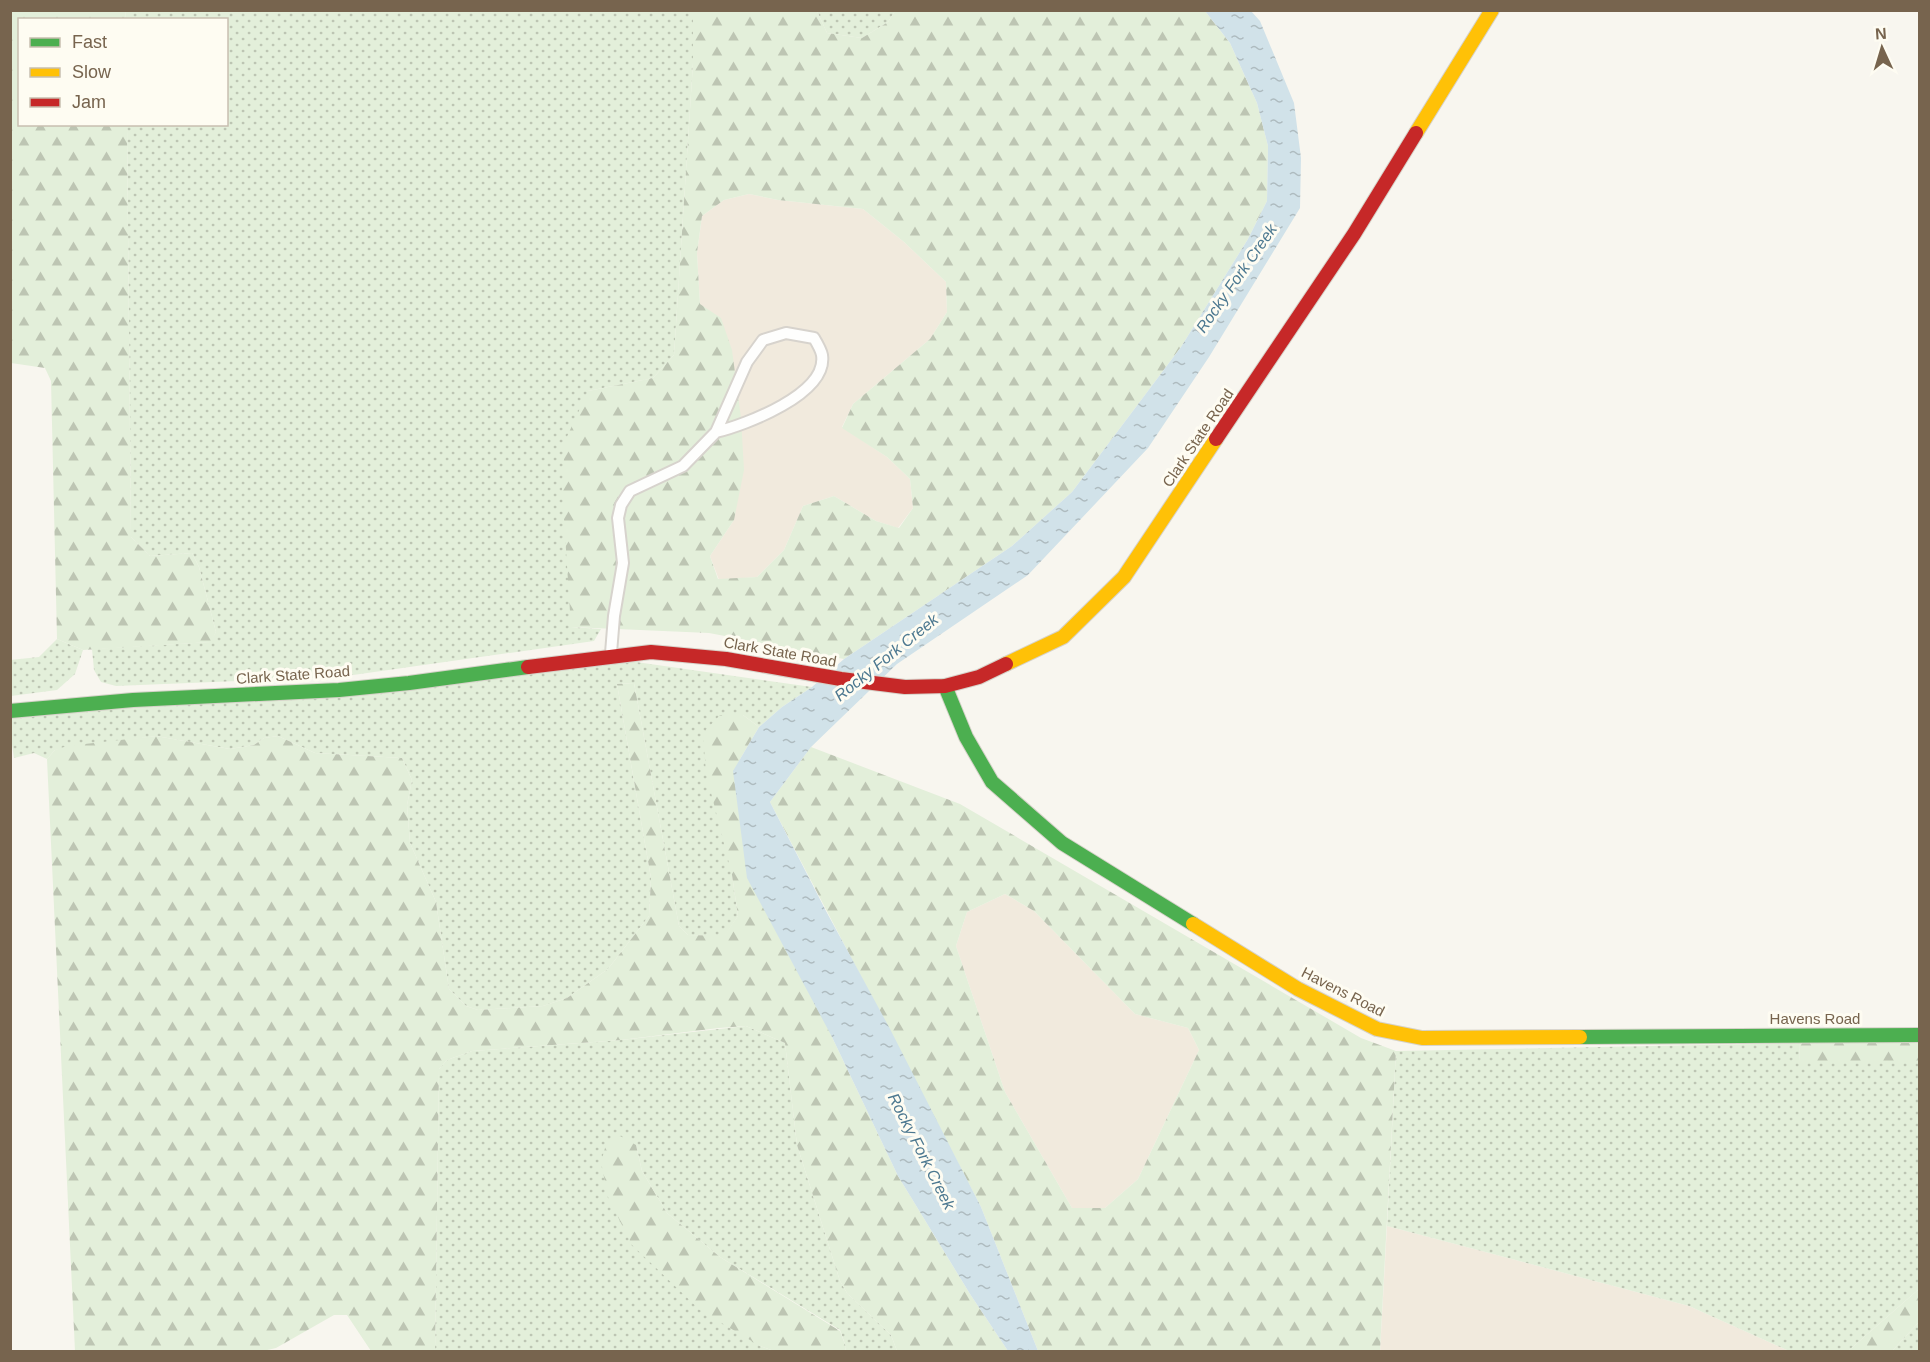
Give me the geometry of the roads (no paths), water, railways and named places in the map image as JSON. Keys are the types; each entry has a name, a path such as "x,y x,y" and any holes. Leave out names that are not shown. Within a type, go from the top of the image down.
{"main road":[{"name":"Clark State Road","path":"10,711 134,700 339,690 651,652 697,655 841,679 905,687 945,686 979,678 1062,637 1124,577 1354,234 1491,10"},
{"name":"Havens Road","path":"945,686 966,737 992,782 1062,843 1298,989 1377,1029 1432,1038 1920,1035"}],"lane":[{"path":"611,656 614,616 623,563 618,518 621,505 630,491 683,466 716,432 747,362 763,340 786,333 814,338 822,355 821,368 810,387 777,408 716,432"}],"water":[{"name":"Rocky Fork Creek","path":"1205,11 1251,11 1260,21 1294,103 1301,158 1300,208 1209,357 1148,448 1028,575 897,664 811,747 770,802 981,1207 1038,1351 1008,1351 970,1294 898,1176 832,1037 747,878 733,771 759,727 782,707 812,687 844,659 1012,546 1072,492 1181,347 1248,239 1267,201 1268,146 1257,103 1230,43"}]}
